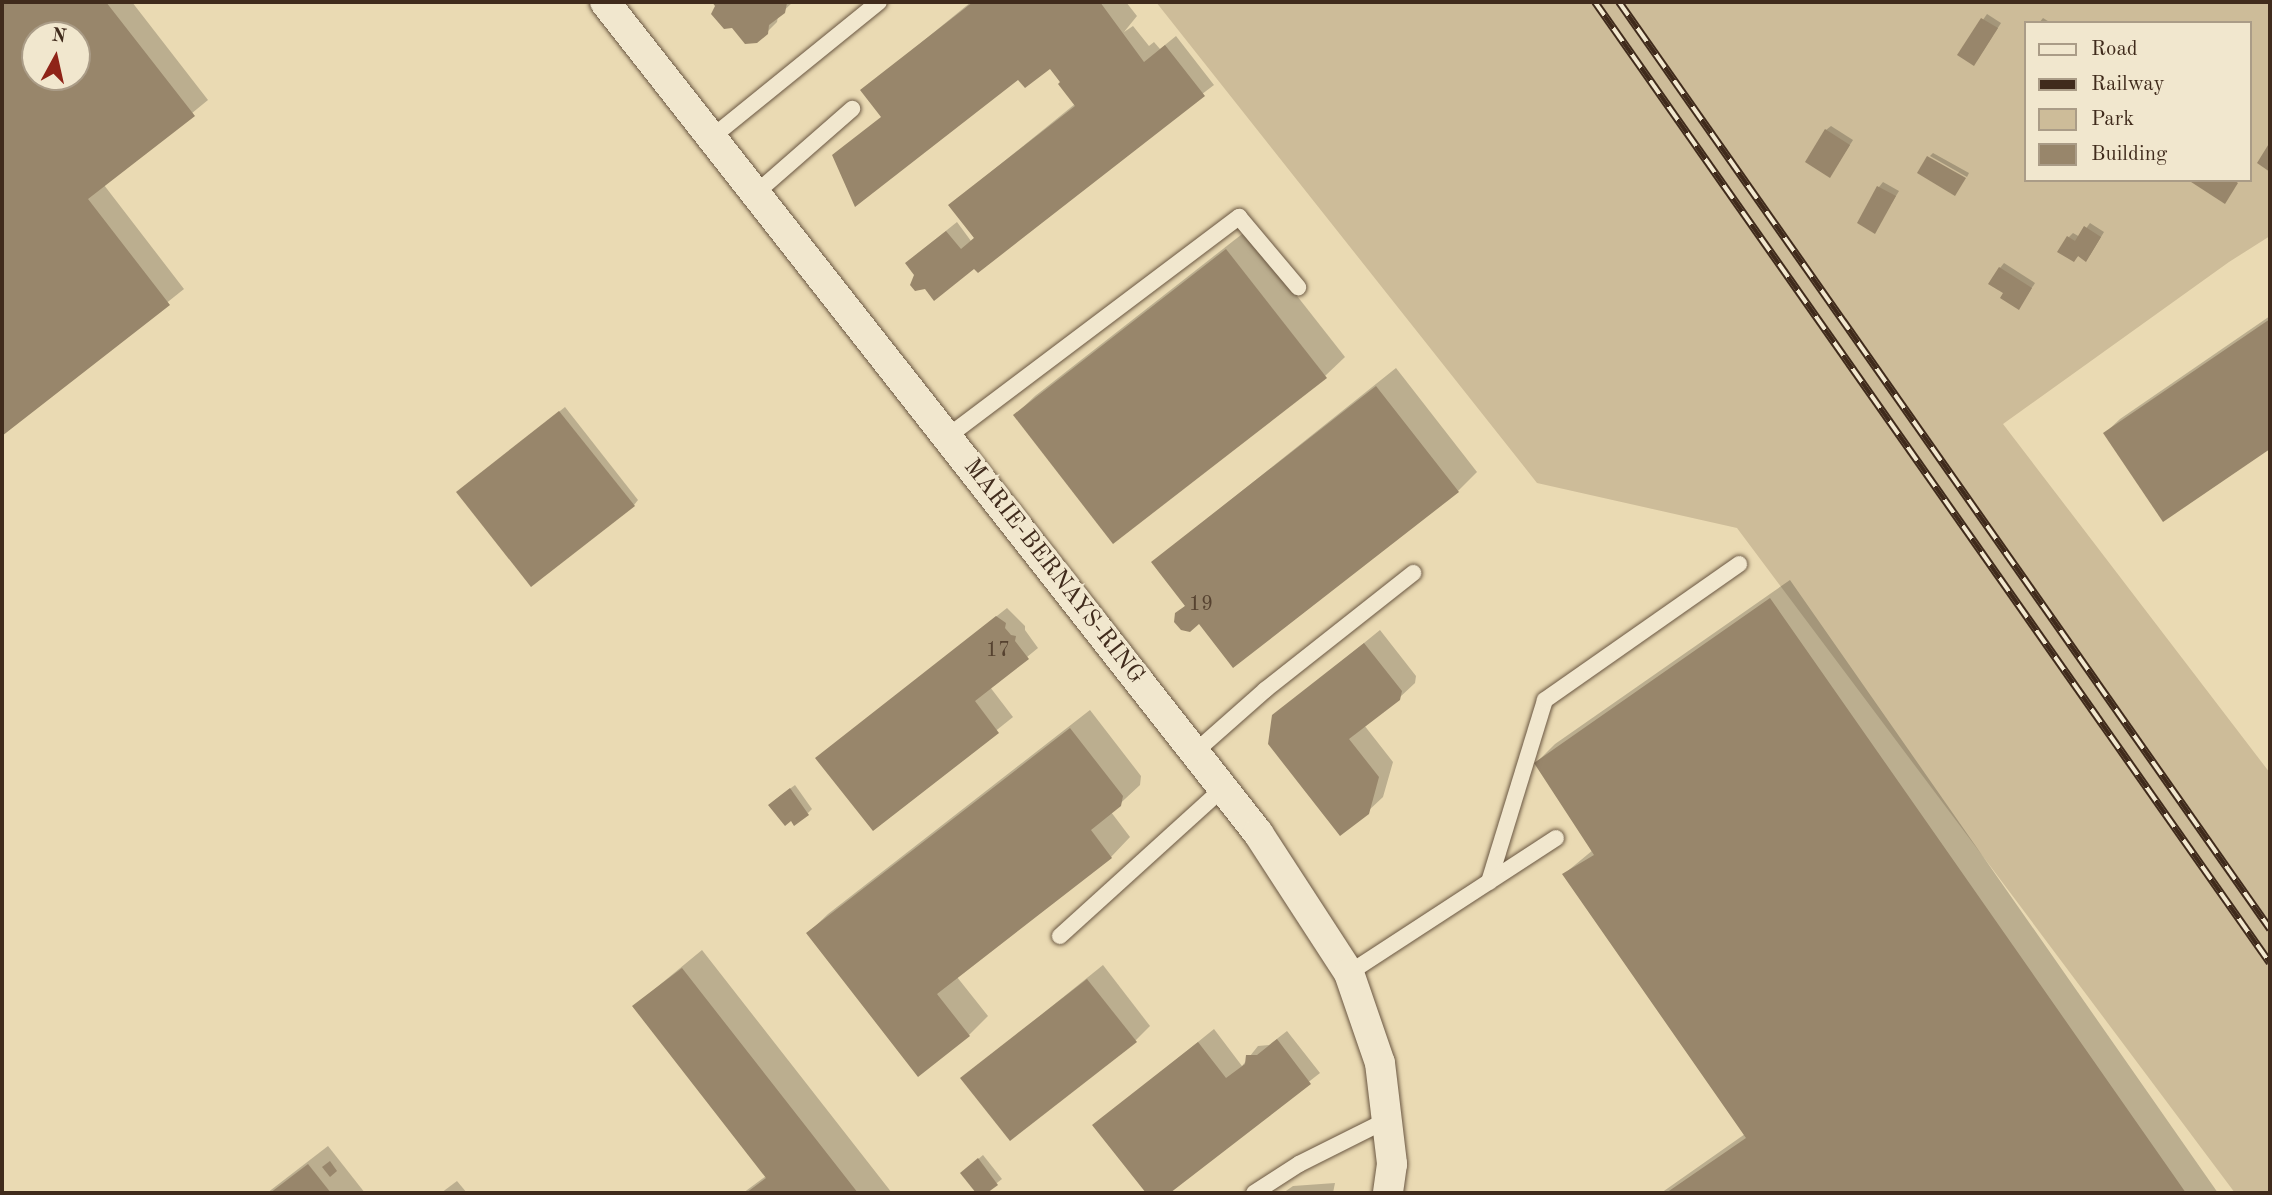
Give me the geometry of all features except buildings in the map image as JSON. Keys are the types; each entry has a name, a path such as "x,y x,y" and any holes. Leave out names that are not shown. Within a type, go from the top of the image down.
{"street":[{"name":"MARIE-BERNAYS-RING","path":"605,2 1258,833 1349,973 1380,1063 1392,1164 1388,1193"}],"lane":[{"path":"711,138 879,2"},
{"path":"755,193 852,109"},
{"path":"947,437 1239,216 1298,287"},
{"path":"1489,882 1545,699 1739,564"},
{"path":"1195,752 1265,690 1413,573"},
{"path":"1060,936 1223,789"},
{"path":"1349,973 1556,838"},
{"path":"1254,1193 1299,1164 1387,1120"}],"green space":[{"path":"1156,2 2270,2 2270,236 2229,262 2003,424 2270,773 2270,1193 2235,1193 1737,528 1537,483"}],"railway":[{"path":"1595,2 2270,963"},
{"path":"1619,2 2270,929"}]}
